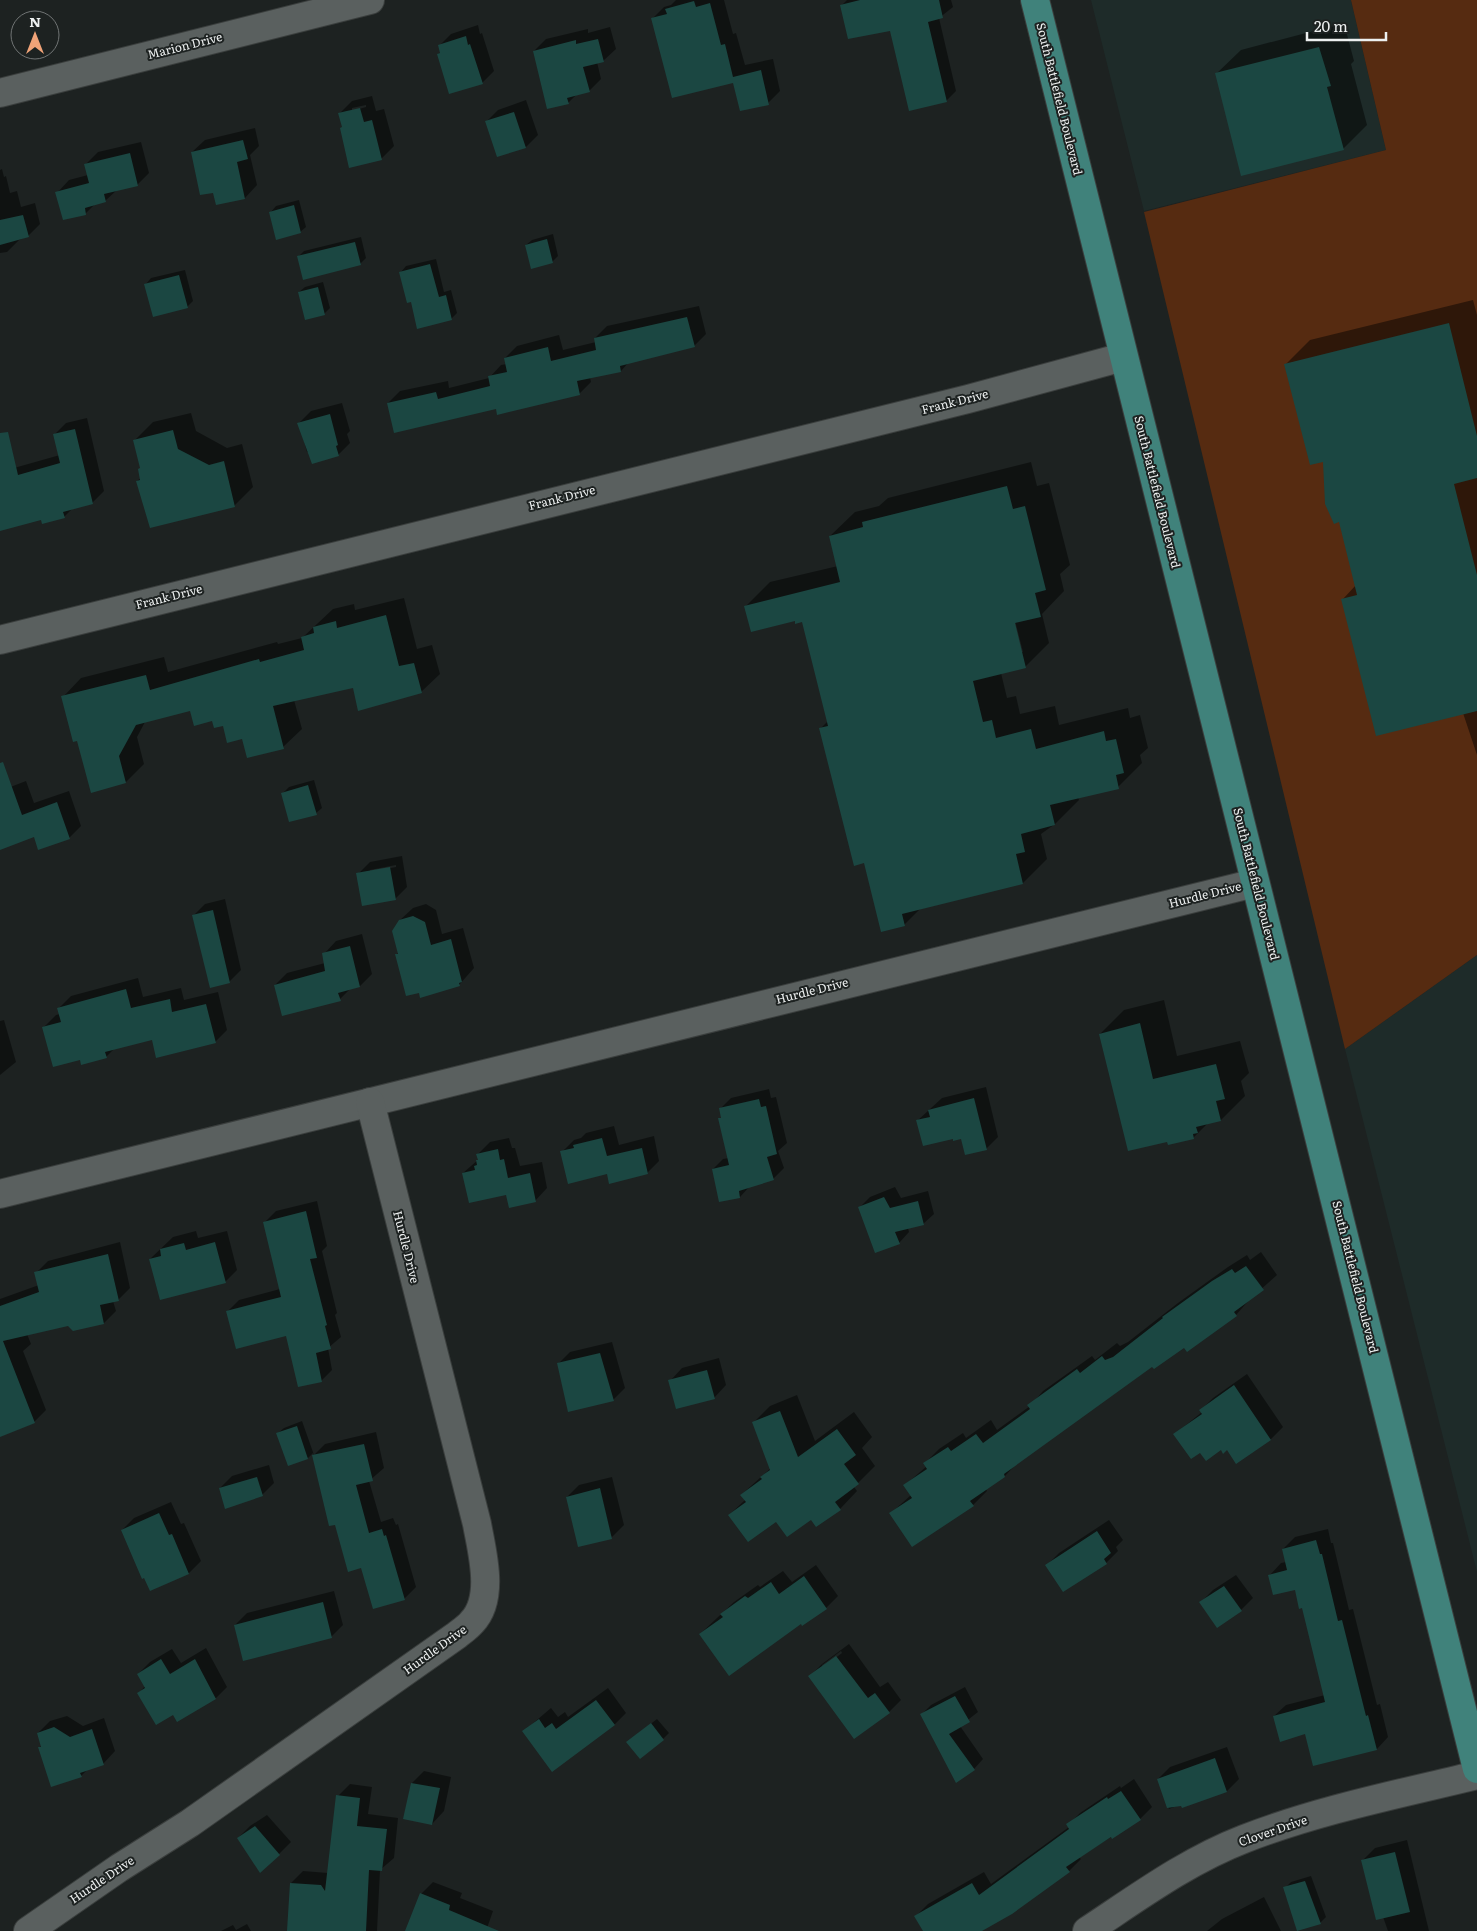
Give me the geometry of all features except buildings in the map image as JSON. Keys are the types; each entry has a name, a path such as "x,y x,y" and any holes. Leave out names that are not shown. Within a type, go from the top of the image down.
{"main road":[{"name":"South Battlefield Boulevard","path":"1035,0 1477,1769"}],"street":[{"name":"Marion Drive","path":"0,93 370,0"},
{"name":"Frank Drive","path":"0,640 968,399 1123,357"},
{"name":"Hurdle Drive","path":"0,1194 1255,883"},
{"name":"Hurdle Drive","path":"28,1931 190,1823 457,1635 473,1622 480,1612 486,1581 477,1524 370,1102"},
{"name":"Clover Drive","path":"1087,1931 1163,1880 1243,1839 1302,1820 1477,1775"}],"shaded area":[{"path":"1091,0 1351,0 1386,150 1144,211"},
{"path":"1351,0 1477,0 1477,955 1345,1049 1144,212 1386,150"},
{"path":"1477,955 1477,1572 1345,1049"}]}
